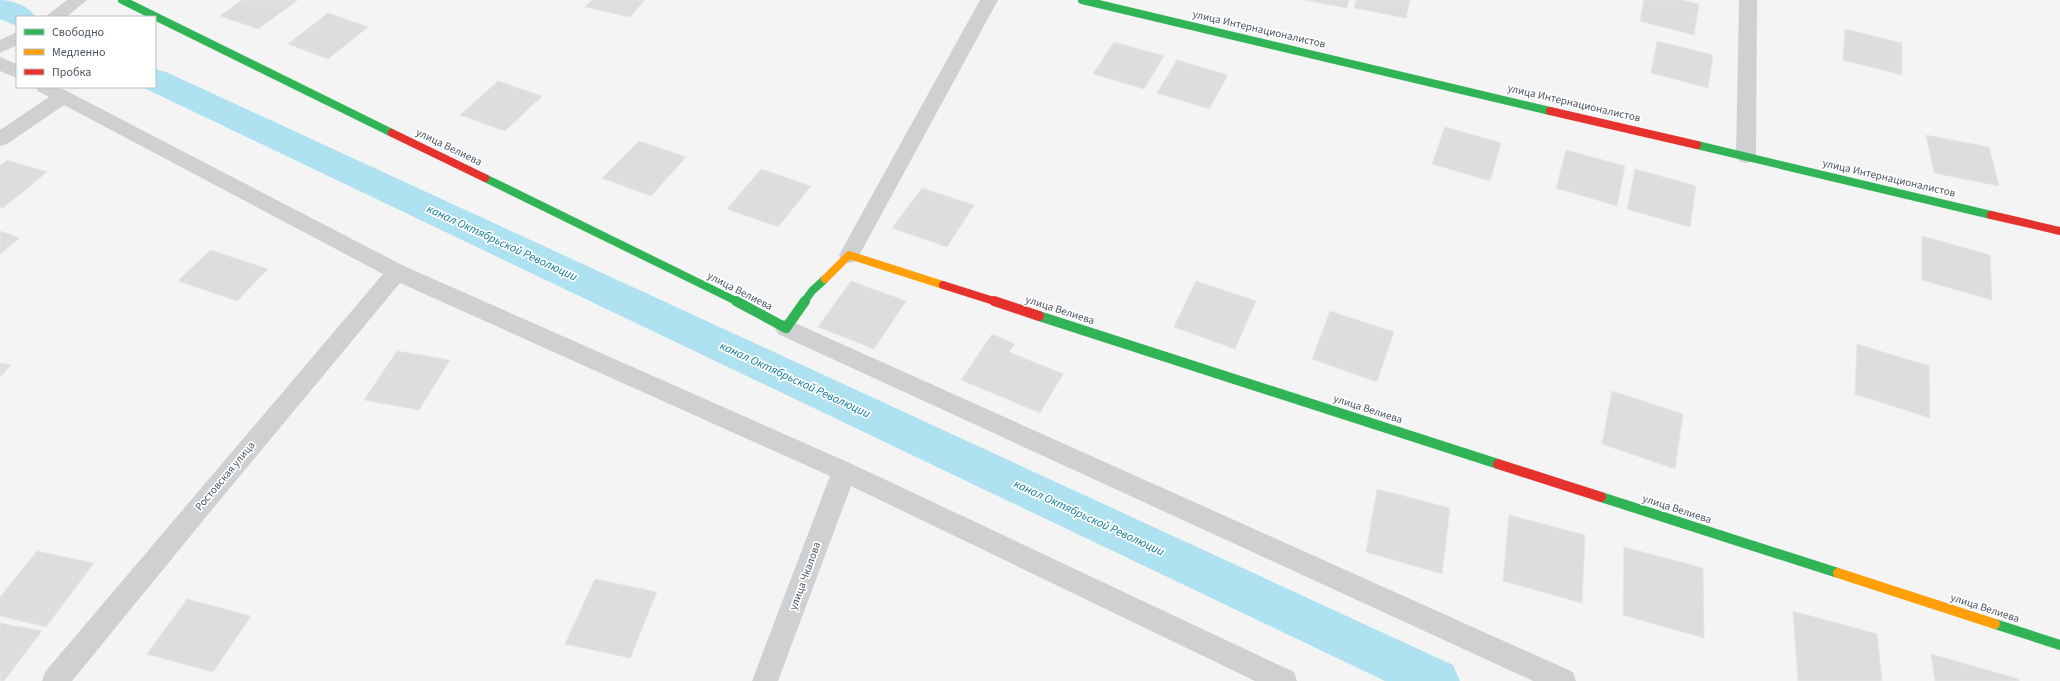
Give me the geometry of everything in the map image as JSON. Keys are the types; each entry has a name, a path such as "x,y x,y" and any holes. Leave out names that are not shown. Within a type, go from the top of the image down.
{"street":[{"path":"59,14 78,0"},
{"name":"улица Велиева","path":"122,0 155,16"},
{"path":"989,0 849,255 812,291 786,328 1563,681"},
{"name":"улица Интернационалистов","path":"1082,0 2060,231"},
{"path":"1746,156 1748,0"},
{"name":"улица Велиева","path":"156,17 735,301 786,328"},
{"path":"0,63 16,71"},
{"path":"0,139 54,92 397,272 844,471 1284,681"},
{"name":"улица Велиева","path":"849,255 2060,644"},
{"name":"Ростовская улица","path":"55,681 201,504 397,272"},
{"name":"улица Чкалова","path":"765,681 844,471"}],"building":[{"path":"242,0 298,0 258,29 220,16"},
{"path":"592,0 645,0 630,17 585,7"},
{"path":"1304,0 1349,0 1347,8"},
{"path":"1356,0 1410,0 1406,18 1354,8"},
{"path":"1644,0 1681,0 1699,4 1694,35 1640,21"},
{"path":"328,13 368,27 328,59 288,44"},
{"path":"1845,29 1902,43 1902,75 1843,60"},
{"path":"1657,41 1713,55 1708,88 1651,73"},
{"path":"1114,42 1164,56 1144,89 1093,74"},
{"path":"1177,60 1228,75 1209,109 1157,93"},
{"path":"498,81 542,96 505,131 460,115"},
{"path":"1445,127 1501,143 1490,181 1432,164"},
{"path":"1926,135 1989,147 1999,186 1934,173"},
{"path":"639,141 686,157 651,196 602,178"},
{"path":"1566,150 1625,166 1617,206 1556,188"},
{"path":"7,160 47,172 3,208 0,207 0,166"},
{"path":"761,169 811,186 778,227 727,209"},
{"path":"1635,169 1696,186 1690,227 1627,209"},
{"path":"922,188 974,205 947,247 892,228"},
{"path":"0,231 20,238 0,254"},
{"path":"1922,236 1990,255 1992,300 1922,280"},
{"path":"210,250 268,269 237,301 178,281"},
{"path":"851,281 906,301 874,349 818,327"},
{"path":"1196,281 1256,301 1235,349 1174,327"},
{"path":"1330,311 1394,332 1377,382 1312,359"},
{"path":"992,334 1015,344 1009,352 1063,374 1040,413 961,380"},
{"path":"1857,344 1929,366 1930,418 1855,394"},
{"path":"397,351 450,360 419,410 364,400"},
{"path":"0,363 11,365 0,377"},
{"path":"1612,391 1683,414 1675,469 1602,444"},
{"path":"1377,489 1450,508 1442,574 1366,552"},
{"path":"1509,515 1585,535 1582,603 1503,581"},
{"path":"1624,547 1703,568 1704,638 1623,615"},
{"path":"37,551 94,563 46,627 0,616 0,597"},
{"path":"595,579 657,592 630,658 565,644"},
{"path":"187,599 251,616 213,672 147,654"},
{"path":"1793,611 1877,634 1882,681 1798,681"},
{"path":"0,623 42,631 4,681 0,681"},
{"path":"1931,654 2019,679 2019,681 1935,681"}],"waterway":[{"name":"канал Октябрьской Революции","path":"0,7 19,16"},
{"name":"канал Октябрьской Революции","path":"156,80 1436,681"}],"traffic: fast":[{"path":"122,0 154,16"},
{"path":"1082,0 1550,111"},
{"path":"156,17 392,133"},
{"path":"1697,145 1991,215"},
{"path":"485,178 735,301 786,328 812,291 825,279"},
{"path":"1039,316 1498,464"},
{"path":"1601,497 1838,573"},
{"path":"1995,624 2060,645"}],"traffic: slow":[{"path":"825,279 849,255 943,285"},
{"path":"1838,573 1995,624"}],"traffic: jam":[{"path":"1550,111 1697,145"},
{"path":"392,133 485,178"},
{"path":"1991,215 2060,231"},
{"path":"943,285 1039,316"},
{"path":"1498,464 1601,497"}]}
